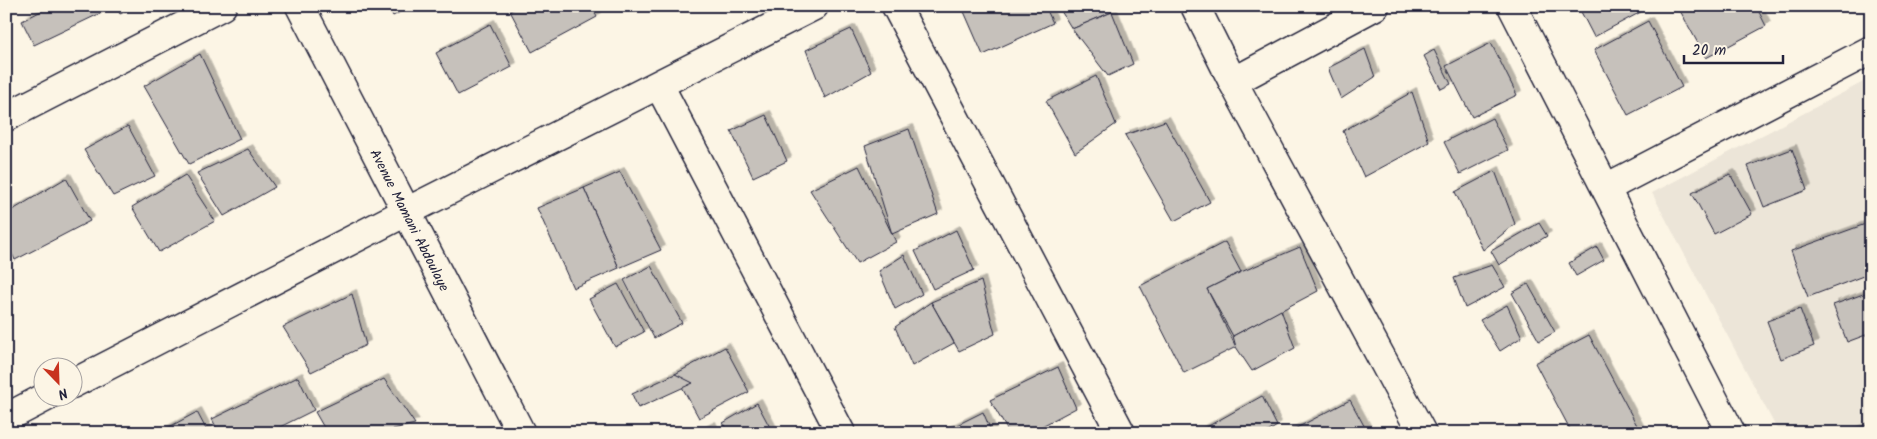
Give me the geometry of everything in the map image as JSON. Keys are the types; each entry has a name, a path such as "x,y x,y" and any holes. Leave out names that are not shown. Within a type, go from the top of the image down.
{"street":[{"path":"6,117 222,6"},
{"name":"Avenue Mamani Abdoulaye","path":"300,6 521,433"},
{"path":"82,379 406,212 814,6"},
{"path":"896,6 1121,433"},
{"path":"1195,6 1233,82 1422,433"},
{"path":"1233,82 1375,6"},
{"path":"1512,6 1731,433"},
{"path":"1606,188 1871,50"},
{"path":"658,85 841,433"},
{"path":"6,418 32,404"}],"shaded area":[{"path":"1871,78 1871,433 1779,433 1652,193"}],"building":[{"path":"51,6 99,6 103,12 34,45 22,21"},
{"path":"116,6 137,6 120,14"},
{"path":"388,6 411,6 393,16"},
{"path":"519,6 591,6 597,17 532,52 510,11"},
{"path":"1045,6 1053,23 983,55 962,7"},
{"path":"1058,6 1109,6 1112,12 1072,29"},
{"path":"1578,6 1652,6 1594,37"},
{"path":"1756,6 1766,26 1706,58 1678,7"},
{"path":"1112,12 1133,64 1108,76 1072,29"},
{"path":"1648,21 1682,87 1628,115 1594,50"},
{"path":"490,24 512,67 458,95 436,53"},
{"path":"851,29 871,72 825,98 806,50"},
{"path":"1491,43 1517,95 1472,117 1446,66"},
{"path":"1365,49 1375,77 1341,99 1328,68"},
{"path":"1434,50 1451,84 1441,89 1424,56"},
{"path":"200,54 240,139 189,164 144,86"},
{"path":"1096,76 1116,124 1075,153 1046,101"},
{"path":"1412,92 1429,142 1364,177 1343,131"},
{"path":"766,115 787,161 753,177 731,131"},
{"path":"1492,118 1508,150 1460,174 1444,142"},
{"path":"1165,121 1210,202 1174,221 1125,135"},
{"path":"128,126 155,176 113,196 84,150"},
{"path":"909,129 938,214 892,234 865,146"},
{"path":"248,149 275,187 224,216 197,173"},
{"path":"1792,149 1807,190 1764,207 1748,166"},
{"path":"859,166 896,242 857,263 810,190"},
{"path":"1495,171 1515,224 1483,250 1455,192"},
{"path":"620,172 661,250 619,268 584,188"},
{"path":"1730,174 1752,214 1714,234 1692,193"},
{"path":"185,175 215,221 159,252 132,207"},
{"path":"66,178 90,221 15,260 6,241 6,214"},
{"path":"584,188 619,268 573,288 537,208"},
{"path":"1871,222 1871,273 1808,297 1791,251"},
{"path":"1539,223 1547,236 1499,265 1491,251"},
{"path":"956,230 974,270 933,289 915,251"},
{"path":"1225,242 1241,272 1207,289 1236,347 1184,373 1140,286"},
{"path":"1300,247 1318,291 1233,336 1207,289"},
{"path":"1597,247 1604,260 1576,276 1569,263"},
{"path":"904,255 922,294 895,309 879,271"},
{"path":"1492,265 1505,287 1465,308 1454,278"},
{"path":"651,266 682,323 654,338 624,280"},
{"path":"981,281 995,334 959,351 931,302"},
{"path":"618,284 644,332 615,347 589,299"},
{"path":"1528,284 1555,332 1539,341 1512,293"},
{"path":"1866,293 1871,307 1871,333 1847,342 1833,305"},
{"path":"352,294 366,345 311,372 283,327"},
{"path":"931,302 954,343 912,366 895,327"},
{"path":"1507,305 1522,337 1500,351 1480,320"},
{"path":"1800,309 1814,346 1781,359 1767,321"},
{"path":"1281,310 1295,348 1252,371 1236,347 1233,336"},
{"path":"1589,335 1641,433 1572,433 1535,363"},
{"path":"725,347 749,392 699,418 675,374"},
{"path":"1058,367 1076,408 1029,433 1009,433 990,400"},
{"path":"675,374 693,383 638,408 632,394"},
{"path":"298,377 314,410 268,433 219,433 212,419"},
{"path":"384,379 415,424 393,429 395,433 327,433 315,412"},
{"path":"1262,396 1277,426 1266,433 1196,433"},
{"path":"1350,400 1368,433 1287,433"},
{"path":"757,403 773,433 729,433 723,423"},
{"path":"197,412 208,433 158,433"},
{"path":"983,412 992,433 941,433"},
{"path":"1871,424 1871,433 1847,433"},
{"path":"711,426 714,433 697,433"}]}
